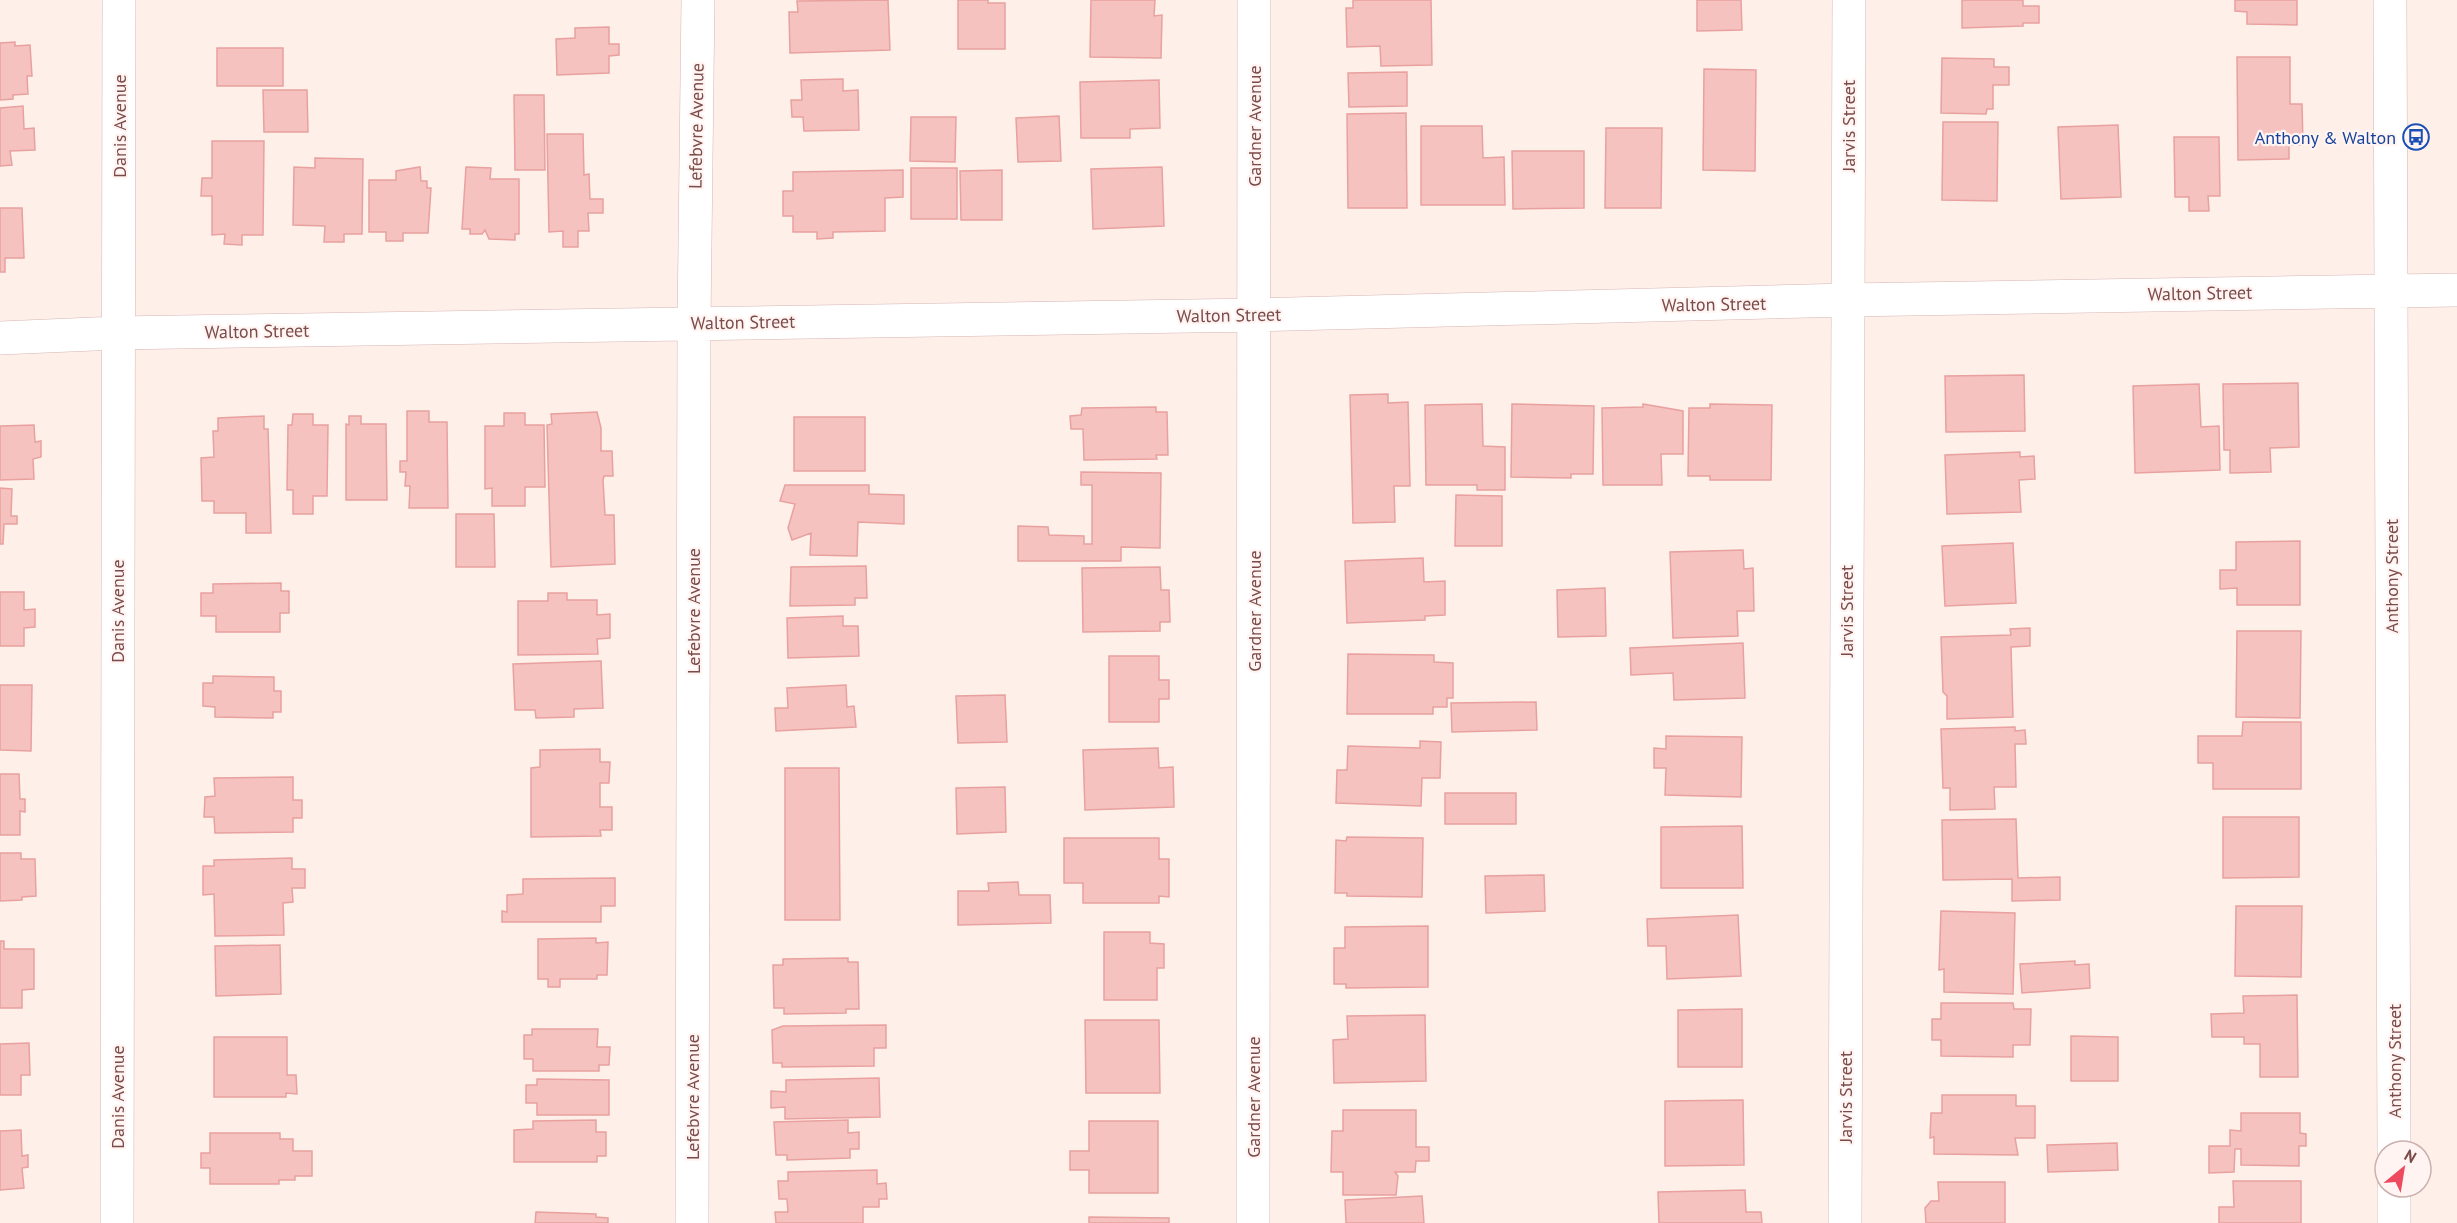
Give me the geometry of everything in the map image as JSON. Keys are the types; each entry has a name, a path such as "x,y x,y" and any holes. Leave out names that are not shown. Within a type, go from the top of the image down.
{"street":[{"name":"Danis Avenue","path":"117,1223 119,0"},
{"name":"Lefebvre Avenue","path":"692,1223 694,323 698,0"},
{"name":"Gardner Avenue","path":"1253,1223 1254,0"},
{"name":"Jarvis Street","path":"1845,1223 1849,0"},
{"name":"Anthony Street","path":"2390,0 2394,1139"},
{"name":"Walton Street","path":"0,338 117,333 1254,315 1847,300 2390,289 2457,290"},
{"path":"2394,1199 2394,1223"}],"building":[{"path":"888,0 890,50 790,53 789,12 798,12 797,1"},
{"path":"958,0 988,0 988,3 1005,3 1005,49 958,49"},
{"path":"1091,0 1155,0 1154,16 1162,15 1161,58 1090,57"},
{"path":"1353,0 1431,0 1432,65 1381,66 1380,46 1347,47 1346,8 1353,8"},
{"path":"1697,0 1741,0 1742,30 1697,31"},
{"path":"1962,0 2023,0 2023,6 2039,6 2039,23 2023,23 2023,26 1962,28"},
{"path":"2235,0 2297,0 2297,25 2247,24 2247,12 2235,11"},
{"path":"609,27 609,44 619,44 619,55 609,56 609,73 557,75 556,39 575,38 575,28"},
{"path":"15,42 15,46 30,45 32,76 27,76 28,94 13,95 13,99 0,100 0,43"},
{"path":"217,48 283,48 283,86 217,86"},
{"path":"2237,57 2290,57 2290,104 2302,104 2303,145 2289,145 2289,159 2238,160"},
{"path":"1942,58 1994,59 1994,67 2009,67 2009,85 1993,85 1993,109 1987,109 1986,114 1941,113"},
{"path":"1704,69 1756,70 1755,171 1703,170"},
{"path":"1407,72 1407,106 1349,107 1348,73"},
{"path":"843,79 843,91 858,90 859,130 804,131 803,117 792,117 791,100 802,100 801,80"},
{"path":"1159,80 1160,128 1130,129 1130,138 1081,138 1080,82"},
{"path":"263,90 307,90 308,132 264,132"},
{"path":"514,95 544,95 545,170 515,170"},
{"path":"23,106 24,129 34,128 35,150 10,151 12,165 0,166 0,108"},
{"path":"1406,113 1407,208 1348,208 1347,114"},
{"path":"1059,116 1061,161 1018,162 1016,118"},
{"path":"911,117 956,117 955,162 910,161"},
{"path":"1943,122 1998,122 1997,201 1942,200"},
{"path":"2118,125 2121,197 2061,199 2058,127"},
{"path":"1421,126 1482,126 1483,158 1504,157 1505,205 1421,205"},
{"path":"1606,128 1662,128 1661,208 1605,208"},
{"path":"547,134 583,134 584,175 589,174 590,199 603,199 603,213 588,213 589,231 578,231 578,247 563,247 563,231 549,232"},
{"path":"2174,137 2219,137 2220,196 2208,196 2209,211 2189,211 2189,197 2175,197"},
{"path":"212,141 264,141 263,235 242,235 242,245 224,244 225,234 212,235 212,196 201,196 202,178 212,178"},
{"path":"1512,151 1584,151 1584,208 1513,209"},
{"path":"315,158 363,159 362,234 344,234 344,242 324,242 325,226 293,225 294,167 315,168"},
{"path":"420,167 421,181 427,181 427,188 431,188 428,233 403,233 403,241 386,241 386,232 369,232 369,180 396,180 396,171"},
{"path":"466,167 491,168 490,179 519,179 519,234 515,234 515,240 489,239 485,230 482,234 470,234 470,229 462,229"},
{"path":"1162,167 1164,226 1093,229 1091,169"},
{"path":"911,168 957,168 957,219 911,219"},
{"path":"903,170 903,197 885,198 885,231 833,232 833,238 817,239 817,232 793,232 793,216 783,216 783,191 793,191 793,172"},
{"path":"1002,170 1002,220 961,220 960,171"},
{"path":"0,208 22,208 24,258 5,258 5,272 0,272"},
{"path":"2024,375 2025,431 1946,432 1945,376"},
{"path":"2298,383 2299,447 2270,448 2271,472 2230,473 2230,450 2224,450 2223,384"},
{"path":"2199,384 2201,427 2219,426 2220,470 2135,473 2133,386"},
{"path":"1388,394 1388,403 1408,402 1410,486 1394,486 1395,522 1353,523 1350,395"},
{"path":"1482,404 1483,446 1505,447 1505,490 1477,490 1477,485 1426,485 1425,405"},
{"path":"1512,404 1594,406 1593,474 1571,474 1571,478 1511,477"},
{"path":"1643,404 1683,411 1683,454 1661,454 1662,485 1603,485 1602,408 1643,407"},
{"path":"1710,404 1772,405 1771,480 1710,480 1710,476 1688,476 1689,408 1710,408"},
{"path":"1156,407 1156,412 1167,412 1168,455 1156,455 1157,459 1084,460 1083,429 1071,429 1070,416 1081,415 1082,408"},
{"path":"407,411 429,411 429,422 447,422 448,508 409,508 410,486 405,486 406,472 400,472 400,461 407,461"},
{"path":"597,412 601,428 601,451 612,451 613,476 604,476 603,480 605,515 614,515 615,564 551,567 547,425 552,424 551,414"},
{"path":"504,413 525,413 525,425 544,425 545,487 525,487 525,506 492,506 492,488 485,489 485,426 504,426"},
{"path":"293,414 313,414 313,425 328,425 327,496 313,496 313,514 293,514 293,490 287,490 288,425 292,425"},
{"path":"264,416 264,429 268,429 271,533 246,533 246,513 214,513 214,501 202,501 201,458 214,457 213,431 218,431 218,418"},
{"path":"349,416 361,416 361,424 386,424 387,500 346,500 346,424 349,425"},
{"path":"794,417 865,417 865,471 794,471"},
{"path":"34,425 35,442 41,441 41,457 33,459 34,479 0,480 0,426"},
{"path":"2020,452 2020,457 2034,456 2035,479 2019,480 2021,512 1947,514 1945,455"},
{"path":"1081,472 1161,473 1160,548 1121,547 1121,561 1018,561 1018,526 1048,527 1049,535 1084,536 1084,544 1092,544 1092,485 1081,485"},
{"path":"785,485 869,485 869,494 904,495 904,524 858,522 857,556 810,555 811,533 792,540 788,528 795,504 780,501"},
{"path":"0,488 12,489 11,516 17,516 17,524 4,524 3,544 0,544"},
{"path":"1456,495 1502,496 1502,546 1455,546"},
{"path":"456,514 494,514 495,567 456,567"},
{"path":"2300,541 2300,605 2237,605 2237,588 2220,589 2220,570 2236,570 2236,542"},
{"path":"2013,543 2016,603 1945,606 1942,546"},
{"path":"1743,550 1744,569 1753,568 1754,611 1737,611 1738,636 1673,638 1670,552"},
{"path":"1423,558 1424,582 1445,581 1445,615 1425,616 1425,620 1347,623 1345,561"},
{"path":"866,566 867,598 855,598 855,605 790,606 791,567"},
{"path":"1160,567 1161,590 1169,590 1170,622 1160,622 1160,631 1083,632 1082,568"},
{"path":"281,583 281,591 289,591 289,613 280,613 280,632 216,632 216,616 201,616 201,593 213,593 213,584"},
{"path":"1605,588 1606,636 1558,637 1557,590"},
{"path":"0,592 24,592 24,610 35,609 35,627 24,628 24,646 0,646"},
{"path":"548,593 567,593 567,600 597,600 597,615 610,614 610,638 597,639 598,654 518,655 518,601 548,601"},
{"path":"843,616 843,626 858,626 859,656 788,658 787,618"},
{"path":"2030,628 2030,646 2011,647 2013,717 1947,719 1947,696 1943,692 1941,637 2011,635 2010,629"},
{"path":"2237,631 2301,631 2300,718 2236,717"},
{"path":"1743,643 1745,698 1674,700 1673,673 1631,675 1630,648"},
{"path":"1348,654 1434,655 1434,662 1453,663 1453,698 1447,698 1447,707 1433,707 1433,714 1347,714"},
{"path":"1109,656 1159,656 1159,680 1169,680 1169,699 1159,699 1159,722 1109,722"},
{"path":"601,661 603,708 574,709 574,717 536,718 535,710 515,710 513,664"},
{"path":"213,676 274,677 274,691 281,691 281,712 273,712 273,718 215,717 215,707 203,706 203,683 213,683"},
{"path":"0,685 32,685 31,751 0,750"},
{"path":"846,685 847,707 854,706 856,727 776,731 775,708 788,708 787,688"},
{"path":"1005,695 1007,742 958,743 956,696"},
{"path":"1536,702 1537,730 1452,732 1451,703"},
{"path":"2243,722 2301,722 2301,789 2213,789 2213,763 2198,763 2198,736 2242,736"},
{"path":"2015,727 2015,731 2025,730 2026,744 2015,744 2016,787 1994,787 1995,809 1950,810 1950,788 1943,788 1941,729"},
{"path":"1666,736 1742,737 1741,797 1665,795 1666,768 1654,768 1654,748 1666,749"},
{"path":"1420,741 1441,742 1440,778 1422,778 1421,806 1336,803 1337,770 1347,770 1348,746 1420,748"},
{"path":"1158,748 1159,768 1173,767 1174,807 1085,810 1083,750"},
{"path":"600,749 600,762 610,762 609,783 600,783 600,807 612,807 612,830 600,830 601,836 531,837 531,768 540,767 540,750"},
{"path":"785,768 839,768 840,920 785,920"},
{"path":"0,774 19,774 20,799 25,799 25,812 20,811 20,835 0,835"},
{"path":"293,777 293,800 302,800 302,818 293,818 293,832 215,833 214,817 204,817 205,797 215,796 214,778"},
{"path":"1005,787 1006,832 957,834 956,788"},
{"path":"1445,793 1516,793 1516,824 1445,824"},
{"path":"2223,817 2299,817 2299,877 2223,878"},
{"path":"2016,819 2018,878 2060,877 2060,900 2012,901 2012,879 1943,880 1942,820"},
{"path":"1742,826 1743,888 1661,888 1661,827"},
{"path":"1347,837 1423,838 1422,897 1347,896 1347,893 1335,893 1336,840 1346,841"},
{"path":"1064,838 1159,838 1159,859 1169,859 1169,897 1159,896 1159,903 1083,903 1083,883 1064,883"},
{"path":"0,853 21,853 21,859 35,859 36,896 22,897 22,900 0,901"},
{"path":"292,858 292,869 305,869 305,888 292,888 293,902 283,903 284,935 215,936 214,894 203,895 203,866 214,866 214,860"},
{"path":"1544,875 1545,911 1486,913 1485,876"},
{"path":"615,878 615,906 601,906 601,922 502,922 502,911 507,912 507,895 523,894 523,879"},
{"path":"1018,882 1019,895 1050,895 1051,923 958,925 958,891 989,891 988,883"},
{"path":"2236,906 2302,906 2301,977 2235,976"},
{"path":"1941,911 2015,913 2013,994 1944,992 1944,969 1939,970"},
{"path":"1738,915 1741,976 1667,979 1666,946 1648,946 1647,919"},
{"path":"1428,926 1428,987 1346,988 1346,984 1334,984 1334,948 1345,948 1345,927"},
{"path":"1104,932 1150,932 1150,943 1164,944 1164,968 1157,968 1157,1000 1104,1000"},
{"path":"596,938 596,943 608,942 607,975 597,975 597,979 560,979 560,987 548,987 548,979 538,979 538,939"},
{"path":"0,941 4,941 4,949 34,949 34,989 22,990 22,1008 0,1008"},
{"path":"280,945 281,994 216,996 215,946"},
{"path":"848,958 848,962 858,962 859,1009 846,1009 846,1013 784,1014 784,1008 774,1008 773,965 783,965 783,959"},
{"path":"2075,961 2075,965 2089,964 2090,988 2022,993 2020,964"},
{"path":"2297,995 2298,1077 2260,1077 2260,1044 2244,1044 2244,1037 2212,1037 2211,1014 2244,1013 2243,996"},
{"path":"1941,1003 2013,1003 2014,1009 2031,1009 2030,1045 2013,1045 2013,1057 1941,1056 1941,1040 1932,1040 1932,1019 1941,1019"},
{"path":"1742,1009 1742,1067 1678,1067 1678,1010"},
{"path":"1425,1015 1426,1081 1334,1083 1333,1040 1348,1039 1347,1016"},
{"path":"1085,1020 1159,1020 1160,1093 1086,1093"},
{"path":"886,1025 886,1048 874,1048 874,1066 782,1067 782,1063 773,1063 772,1030 783,1026"},
{"path":"532,1029 598,1029 597,1047 610,1047 609,1065 599,1065 599,1071 533,1071 533,1059 524,1059 524,1035 532,1035"},
{"path":"2071,1036 2118,1037 2118,1081 2071,1081"},
{"path":"214,1037 287,1037 287,1075 296,1075 297,1094 286,1093 286,1097 214,1097"},
{"path":"29,1043 30,1075 21,1075 21,1095 0,1095 0,1044"},
{"path":"879,1078 880,1117 785,1119 785,1107 771,1108 771,1091 786,1092 786,1080"},
{"path":"537,1079 609,1080 609,1115 537,1115 537,1103 526,1103 526,1085 537,1085"},
{"path":"1942,1095 2016,1095 2016,1106 2035,1106 2035,1138 2015,1138 2018,1155 1934,1154 1934,1137 1930,1138 1931,1113 1942,1113"},
{"path":"1743,1100 1744,1165 1665,1166 1665,1101"},
{"path":"1343,1110 1416,1110 1416,1147 1429,1147 1429,1161 1416,1161 1415,1172 1395,1172 1398,1176 1396,1195 1343,1195 1343,1172 1331,1172 1332,1131 1343,1131"},
{"path":"2241,1113 2300,1113 2300,1133 2306,1134 2306,1146 2299,1146 2299,1166 2241,1165 2241,1149 2235,1149 2234,1172 2209,1173 2209,1146 2230,1146 2230,1130 2241,1131"},
{"path":"596,1120 596,1132 606,1132 606,1156 597,1156 597,1162 514,1162 514,1130 533,1129 533,1121"},
{"path":"848,1120 848,1133 859,1132 859,1149 850,1149 850,1158 787,1160 787,1155 776,1155 774,1122"},
{"path":"1089,1121 1158,1121 1158,1193 1089,1193 1089,1170 1070,1170 1070,1151 1089,1151"},
{"path":"21,1130 22,1156 28,1155 28,1167 22,1168 24,1188 0,1190 0,1131"},
{"path":"210,1133 280,1133 280,1139 293,1139 293,1151 312,1151 312,1176 295,1176 295,1180 279,1180 279,1184 210,1184 210,1168 201,1168 201,1153 210,1153"},
{"path":"2117,1143 2118,1170 2048,1172 2047,1145"},
{"path":"877,1170 877,1184 886,1183 887,1199 879,1199 879,1207 863,1207 863,1223 776,1223 775,1212 788,1212 787,1199 779,1199 778,1181 788,1181 788,1172"},
{"path":"2233,1181 2301,1181 2301,1223 2219,1223 2219,1207 2234,1207"},
{"path":"1938,1182 2005,1182 2005,1223 1926,1223 1925,1208 1931,1201 1939,1201"},
{"path":"1745,1190 1746,1212 1761,1212 1762,1223 1659,1223 1658,1192"},
{"path":"1422,1196 1424,1223 1346,1223 1345,1200"},
{"path":"536,1212 596,1214 596,1217 608,1218 608,1223 535,1223"},
{"path":"1089,1217 1169,1218 1169,1223 1089,1223"}],"place":[{"name":"Anthony & Walton","path":"2416,137"}]}
